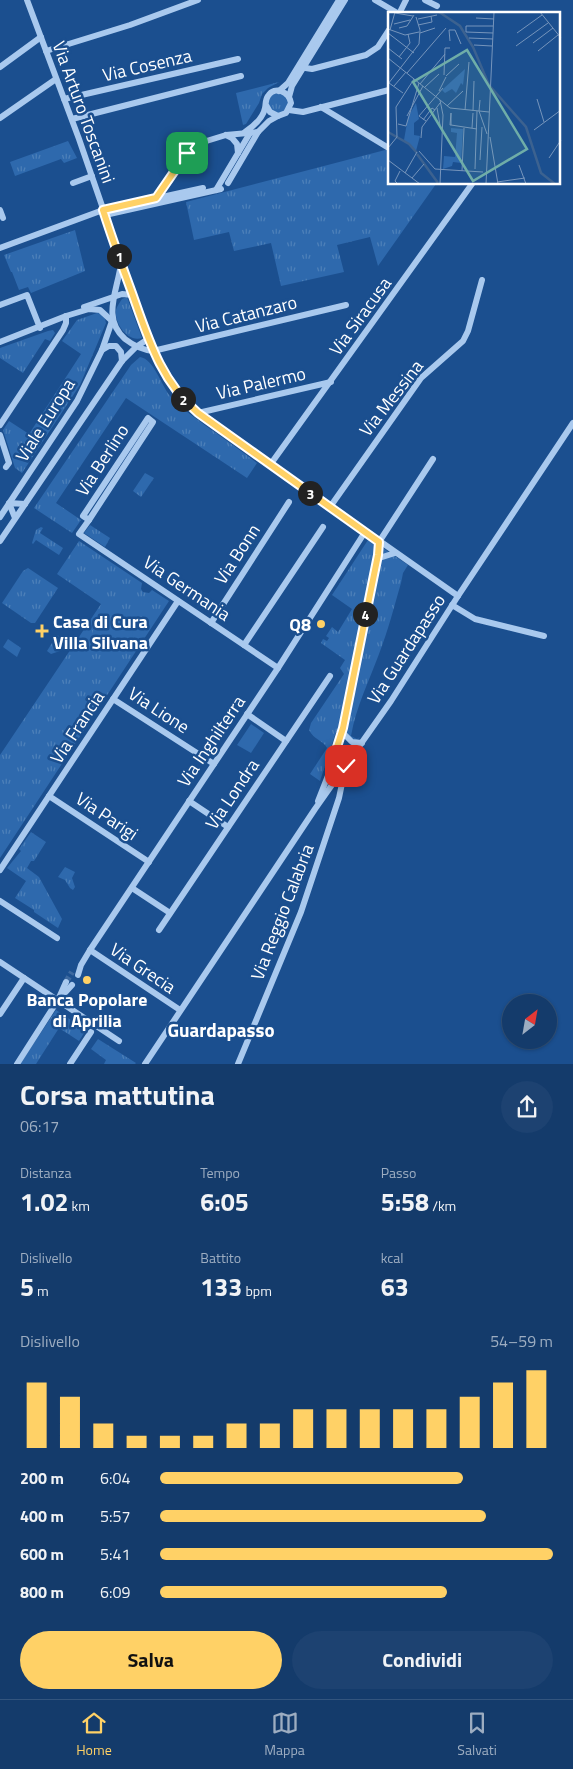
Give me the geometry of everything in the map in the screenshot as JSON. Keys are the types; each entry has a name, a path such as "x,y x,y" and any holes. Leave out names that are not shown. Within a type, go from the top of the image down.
{"street":[{"name":"Via Arturo Toscanini","path":"27,0 72,119 148,339 153,352 174,388 185,402 198,413 270,466 458,596"},
{"path":"46,51 130,25 198,0"},
{"path":"104,212 218,189 258,132 269,121 289,110 291,88 300,67 339,0"},
{"path":"228,183 238,152 247,133 262,116 268,96 288,83 344,0"},
{"path":"375,0 396,12"},
{"path":"400,12 406,0"},
{"path":"425,0 437,6"},
{"path":"300,67 312,69 366,55 378,47 388,32"},
{"path":"0,67 41,37"},
{"name":"Via Cosenza","path":"64,99 238,59"},
{"path":"72,119 241,76"},
{"path":"0,118 56,78"},
{"path":"279,90 289,97"},
{"path":"289,110 301,112 388,90"},
{"path":"266,104 270,112 278,116"},
{"path":"321,107 387,147"},
{"path":"156,198 192,147 226,136 258,132"},
{"path":"226,136 236,142 238,152"},
{"path":"73,183 92,176"},
{"name":"Via Siracusa","path":"270,466 471,185"},
{"path":"0,248 104,212 203,188"},
{"path":"0,210 3,218"},
{"path":"112,321 114,297 121,262"},
{"name":"Via Messina","path":"330,507 421,378 464,341 482,280"},
{"path":"75,314 79,309 123,294 133,295"},
{"path":"0,304 27,295 40,328"},
{"name":"Via Catanzaro","path":"153,352 346,305"},
{"path":"0,342 40,328 66,316 98,309 112,321 121,335 136,347 153,352"},
{"path":"0,425 63,329 66,316"},
{"name":"Viale Europa","path":"0,517 78,401 102,350 112,321"},
{"path":"136,347 148,339"},
{"path":"102,350 109,346 116,346 121,351 122,361"},
{"name":"Viale Europa","path":"0,541 122,361 136,347"},
{"name":"Via Palermo","path":"198,413 331,382"},
{"name":"Via Berlino","path":"79,534 89,520 153,422 148,418 83,516 89,520"},
{"name":"Via Guardapasso","path":"146,1063 315,809 411,670 573,423"},
{"path":"0,435 9,463 6,467"},
{"path":"315,809 342,732 379,542 433,459"},
{"name":"Via Bonn","path":"211,623 289,502"},
{"path":"15,518 9,503 25,504"},
{"path":"244,645 323,527"},
{"name":"Via Inghilterra","path":"75,973 278,668 365,532"},
{"name":"Via Germania","path":"79,534 278,668"},
{"path":"376,559 395,553"},
{"name":"Via Francia","path":"0,870 178,601"},
{"path":"452,605 475,619 544,636"},
{"name":"Via Londra","path":"159,930 330,676"},
{"name":"Via Lione","path":"113,698 214,764"},
{"path":"247,714 286,740"},
{"path":"342,732 352,742 362,743"},
{"path":"331,766 337,768 345,767"},
{"name":"Via Reggio Calabria","path":"238,1064 302,912 339,798 345,767"},
{"name":"Via Parigi","path":"49,796 149,862"},
{"path":"189,801 228,827"},
{"path":"132,888 170,913"},
{"path":"0,900 57,938"},
{"name":"Via Grecia","path":"90,950 180,1010"},
{"path":"0,962 119,1041"},
{"path":"0,1014 24,978"},
{"path":"17,1064 69,984"},
{"path":"70,1064 91,1032"}],"green space":[{"path":"279,82 262,94 259,103 246,124 243,125 236,93"},
{"path":"278,93 285,96 288,103 285,110 278,113 271,110 268,103 271,96"},
{"path":"68,141 77,158 64,163 61,159 15,176 10,162"},
{"path":"388,149 388,185 435,185 378,266 370,237 337,245 344,272 281,286 271,243 234,251 229,232 194,240 186,202"},
{"path":"75,230 85,271 31,293 28,287 19,290 4,255"},
{"path":"127,297 142,338 132,338 127,335 117,321 116,309 122,299"},
{"path":"100,313 106,323 80,385 22,473 15,468 3,430 9,421 29,434 81,354 62,341 77,320"},
{"path":"53,330 55,333 50,341 45,339 23,373 0,358 0,348"},
{"path":"140,357 149,362 170,396 178,404 257,463 247,478 126,398 56,503 81,520 72,533 34,508 131,365"},
{"path":"145,473 154,478 141,497 133,491"},
{"path":"90,525 110,538 105,547 84,533"},
{"path":"41,527 43,528 40,533 63,548 59,555 36,540 32,543 36,530"},
{"path":"368,540 371,540 408,565 403,573 385,637 356,715 351,736 357,739 360,737 357,740 351,738 347,733 336,732 320,781 310,774 327,748 309,730 311,723 344,674 340,668 345,660 321,643 323,639 327,641 329,638 326,636 332,627 338,632 352,609 332,595"},
{"path":"79,541 142,583 141,589 143,592 149,593 152,590 169,601 0,858 0,755 101,604 57,574"},
{"path":"28,568 58,588 35,623 31,623 2,603 23,571"},
{"path":"93,623 133,624 132,646 93,645"},
{"path":"57,635 67,641 60,651 51,654 47,651"},
{"path":"8,639 21,648 17,657 3,647"},
{"path":"251,724 264,733 251,753 237,745"},
{"path":"31,832 46,842 34,861 31,861 27,868 39,877 62,919 58,928 15,898 26,881 7,868 21,851 19,849"},
{"path":"65,867 75,872 72,878 75,887 73,890 65,880 58,877"},
{"path":"56,1010 86,1030 79,1041 59,1028 36,1064 20,1064"},
{"path":"98,1039 136,1063 104,1064 106,1060 91,1049"}],"tunnel":[{"path":"66,982 72,972"}],"place":[{"name":"Q8","path":"321,624"},
{"name":"Casa di Cura Villa Silvana","path":"42,631"},
{"name":"Banca Popolare di Aprilia","path":"87,980"}],"district":[{"name":"Guardapasso","path":"221,1029"}],"route":[{"path":"187,153 156,198 103,210 151,348 166,377 180,396 198,413 270,466 379,542 343,728 331,766 337,768 346,766"}]}
